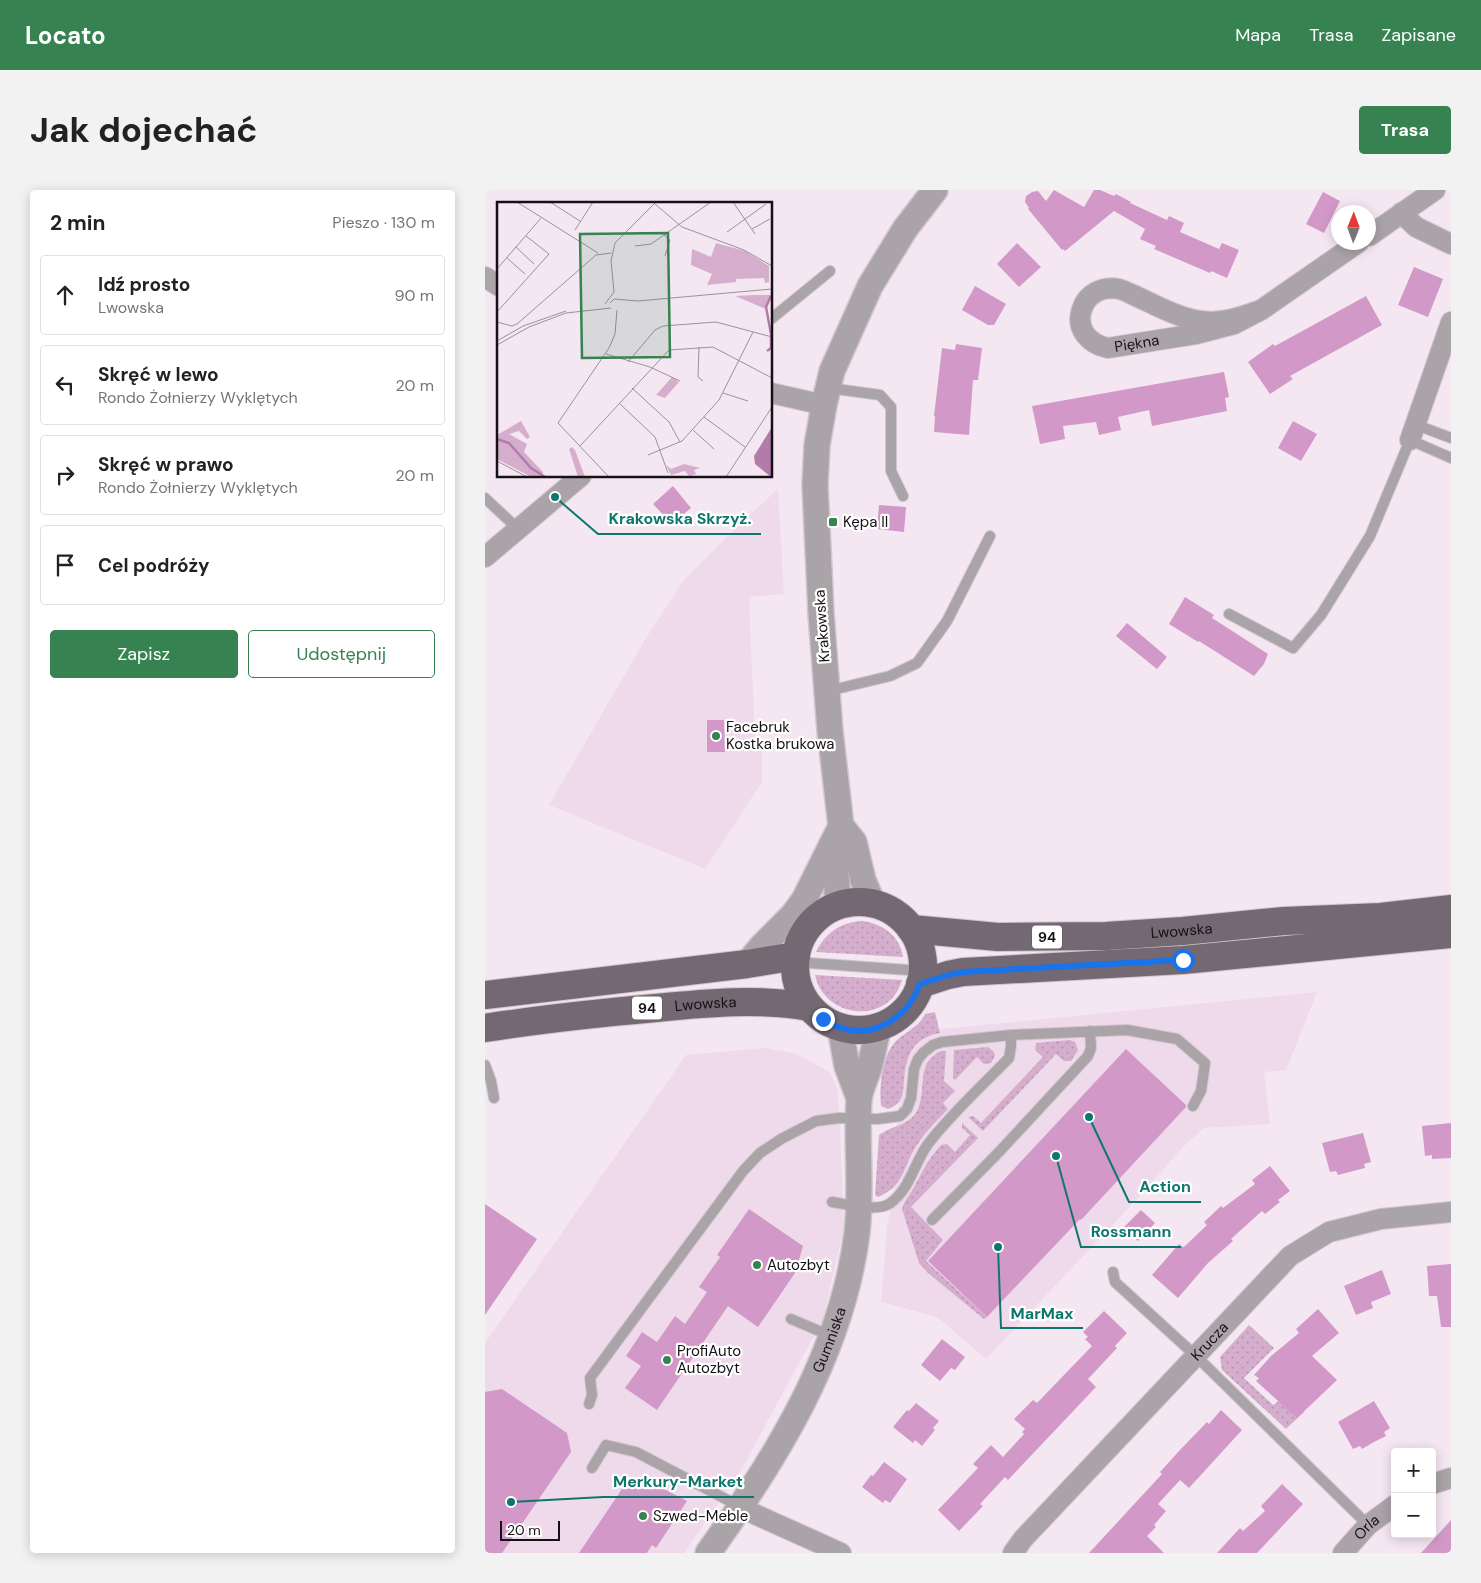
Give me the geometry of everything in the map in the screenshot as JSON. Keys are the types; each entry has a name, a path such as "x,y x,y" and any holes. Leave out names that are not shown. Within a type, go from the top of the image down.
{"main road":[{"path":"837,906 873,904 896,914 911,928 921,951 921,977"},
{"name":"94","path":"837,906 827,911 803,934 795,959 798,986 809,1007 823,1019 840,1027 859,1030 879,1027 890,1022 905,1010 916,995 921,977"},
{"name":"Lwowska","path":"911,928 998,937 1107,936 1284,921 1381,917 1451,909"},
{"name":"Lwowska","path":"921,977 963,972 1183,960 1451,934"},
{"name":"94","path":"485,995 795,959"},
{"name":"Lwowska","path":"485,1028 689,1004 791,1004 809,1007"}],"street":[{"name":"Krakowska","path":"837,906 836,835 820,604 815,486 817,445 832,371 870,286 905,229 935,190"},
{"path":"1376,231 1435,190"},
{"path":"1401,213 1416,227 1451,244"},
{"name":"Piękna","path":"1261,310 1234,320 1199,321 1181,316 1124,291 1109,288 1096,292 1089,297 1083,308 1080,320 1084,333 1090,341 1099,346 1112,348 1216,330 1234,324 1261,310 1347,250"},
{"path":"485,277 497,285"},
{"path":"1412,432 1451,322"},
{"path":"773,393 826,397"},
{"path":"485,557 579,478"},
{"path":"747,964 793,915 804,900 836,835 854,842 863,880 873,904"},
{"path":"840,1027 847,1066 859,1108"},
{"path":"859,1108 879,1027"},
{"name":"Gumniska","path":"708,1553 741,1508 777,1451 822,1360 842,1308 857,1231 859,1108"},
{"name":"Krucza","path":"1013,1553 1023,1539 1290,1256 1329,1232 1381,1219 1451,1212"},
{"path":"1436,1483 1451,1478"},
{"path":"741,1508 841,1553"},
{"name":"Orla","path":"1343,1553 1368,1524 1391,1508"}],"lane":[{"path":"773,317 830,271"},
{"path":"826,397 880,395 891,407 891,471 903,496"},
{"path":"1412,432 1451,438"},
{"path":"1412,432 1451,458"},
{"path":"1229,614 1293,648 1321,615 1370,536 1412,432"},
{"path":"485,498 518,530"},
{"path":"827,691 890,676 917,664 947,620 990,536"},
{"path":"795,959 921,977"},
{"path":"589,1404 592,1395 590,1378 743,1171 767,1148 816,1121 839,1118 859,1108 892,1118 900,1116 907,1109 911,1098 918,1059 933,1045 948,1041 1011,1035 1127,1030 1177,1039 1205,1063 1201,1091 1193,1106"},
{"path":"932,1220 999,1152 1088,1056 1091,1048 1090,1031"},
{"path":"832,1202 858,1206 883,1206 899,1194 907,1184 915,1165 934,1138 1009,1058 1011,1035"},
{"path":"485,1065 491,1081 493,1098"},
{"path":"1113,1272 1115,1282 1195,1356 1368,1524"},
{"path":"791,1319 832,1336"},
{"path":"592,1468 606,1444 636,1452 741,1508"}],"shaded area":[{"path":"778,489 784,594 749,597 755,742 762,743 762,782 705,869 549,805 646,638 684,580"},
{"path":"863,921 877,925 889,932 898,943 903,957 816,952 824,939 835,929 848,923"},
{"path":"815,975 902,980 895,995 885,1005 872,1010 858,1011 844,1008 831,1001 821,990"},
{"path":"1317,992 1286,1070 1264,1072 1270,1124 1204,1128 1182,1148 1137,1199 986,1359 937,1317 881,1302 887,1227 895,1184 896,1130 904,1050 931,1030"},
{"path":"935,1012 940,1033 923,1039 912,1050 905,1072 901,1098 896,1105 888,1109 881,1106 883,1071 892,1046 916,1026 925,1014"},
{"path":"1070,1040 1075,1042 1078,1050 1071,1061 1064,1061 1056,1054 983,1131 968,1117 973,1116 981,1123 1043,1057 1035,1050 1036,1043"},
{"path":"988,1047 994,1052 995,1056 991,1063 984,1064 977,1057 955,1080 953,1078 954,1050"},
{"path":"765,1048 797,1054 830,1072 837,1088 844,1227 823,1319 739,1474 684,1553 485,1553 485,1343 686,1055"},
{"path":"941,1051 946,1051 944,1081 955,1091 943,1103 948,1109 919,1142 894,1187 878,1197 875,1195 879,1135 908,1121 916,1113 920,1104 924,1071 927,1063"},
{"path":"962,1123 978,1138 911,1207 943,1240 926,1261 987,1317 984,1319 928,1273 919,1263 902,1209 932,1156 941,1145 947,1144 955,1152 970,1135 962,1128"},
{"path":"1249,1325 1274,1348 1244,1378 1273,1405 1288,1395 1304,1412 1286,1429 1222,1370 1220,1357"}],"building":[{"path":"1054,190 1084,207 1094,190 1100,190 1114,196 1116,194 1130,203 1167,220 1169,216 1184,223 1180,232 1219,249 1222,243 1239,250 1227,278 1211,271 1210,273 1154,249 1156,246 1140,239 1145,229 1114,211 1065,251 1062,250 1028,209 1025,202 1026,196 1038,191 1046,201"},
{"path":"1323,192 1340,201 1338,205 1331,205 1331,219 1324,233 1306,224"},
{"path":"1017,243 1041,267 1019,287 997,264"},
{"path":"1414,267 1443,279 1428,317 1398,305"},
{"path":"975,286 1006,304 994,325 988,325 962,310"},
{"path":"1366,296 1382,325 1290,376 1293,379 1270,394 1248,362 1273,344 1275,346"},
{"path":"956,344 982,348 978,380 973,380 969,435 934,432 934,416 942,348 955,350"},
{"path":"1224,372 1229,397 1225,398 1227,411 1152,426 1149,410 1118,417 1121,430 1099,435 1096,422 1063,426 1065,439 1040,444 1032,406"},
{"path":"1293,421 1317,434 1301,461 1278,448"},
{"path":"673,486 691,508 672,524 653,504"},
{"path":"879,505 906,507 904,532 877,529"},
{"path":"1185,597 1214,615 1212,618 1268,654 1264,664 1254,676 1169,624"},
{"path":"1127,623 1167,657 1157,669 1116,636"},
{"name":"Facebruk Kostka brukowa","path":"707,720 724,720 725,752 707,752"},
{"path":"1126,1049 1186,1107 1081,1220 987,1317 928,1261"},
{"path":"1451,1123 1451,1158 1432,1159 1432,1155 1425,1156 1422,1126"},
{"path":"1363,1133 1371,1162 1364,1164 1365,1168 1338,1175 1336,1171 1330,1172 1322,1143"},
{"path":"1270,1166 1290,1191 1278,1200 1280,1202 1265,1214 1262,1211 1231,1239 1233,1241 1208,1263 1178,1298 1152,1275 1179,1244 1183,1247 1185,1246 1207,1225 1204,1222 1221,1206 1223,1208 1255,1184 1252,1180"},
{"path":"485,1204 537,1239 485,1315"},
{"path":"749,1209 803,1246 795,1273 758,1327 728,1306 657,1410 625,1388 641,1366 626,1356 642,1332 657,1342 675,1316 685,1324 707,1292 699,1287 720,1257 717,1255"},
{"path":"1141,1210 1155,1223 1138,1241 1124,1227"},
{"path":"1451,1264 1451,1327 1441,1327 1437,1296 1429,1296 1427,1266"},
{"path":"1382,1270 1391,1294 1371,1302 1373,1308 1356,1315 1344,1286"},
{"path":"1318,1309 1339,1333 1312,1356 1337,1380 1297,1418 1256,1381 1259,1378 1254,1375 1271,1356 1299,1333 1296,1329"},
{"path":"1104,1311 1127,1333 1115,1346 1117,1348 1088,1379 1096,1387 1008,1480 1005,1477 980,1504 983,1506 959,1531 938,1510 978,1468 973,1464 991,1445 1003,1457 1024,1434 1022,1432 1025,1429 1014,1419 1033,1400 1037,1403 1092,1346 1085,1339 1088,1337 1083,1332"},
{"path":"942,1339 965,1357 955,1370 951,1368 940,1381 921,1365"},
{"path":"502,1389 567,1433 571,1452 502,1553 485,1553 485,1392"},
{"path":"1374,1401 1390,1428 1384,1432 1386,1436 1362,1449 1360,1446 1353,1449 1338,1422"},
{"path":"916,1403 939,1421 933,1428 935,1430 922,1446 915,1440 913,1443 893,1427 907,1410 909,1411"},
{"path":"1221,1410 1242,1430 1189,1488 1180,1480 1158,1504 1166,1511 1154,1525 1156,1527 1147,1536 1164,1553 1089,1553 1162,1474 1160,1472 1180,1450 1207,1422 1209,1424"},
{"path":"884,1462 907,1479 890,1503 885,1500 883,1503 862,1487"},
{"name":"Szwed-Meble","path":"641,1477 687,1501 656,1548 652,1545 647,1553 579,1553 628,1480 636,1485"},
{"path":"1282,1484 1303,1504 1257,1553 1217,1553 1240,1528 1243,1531 1265,1511 1261,1506"},
{"path":"1451,1520 1451,1553 1421,1553 1436,1538"}],"place":[{"name":"Krakowska Skrzyż.","path":"555,497"},
{"name":"Kępa II","path":"833,522"},
{"name":"Facebruk Kostka brukowa","path":"716,736"},
{"name":"Action","path":"1089,1117"},
{"name":"Rossmann","path":"1056,1156"},
{"name":"MarMax","path":"998,1247"},
{"name":"Autozbyt","path":"757,1265"},
{"name":"ProfiAuto Autozbyt","path":"667,1360"},
{"name":"Merkury-Market","path":"511,1502"},
{"name":"Szwed-Meble","path":"643,1516"}],"route":[{"path":"823,1019 849,1030 879,1027 900,1015 909,1006 920,984 963,972 1183,960"}]}
